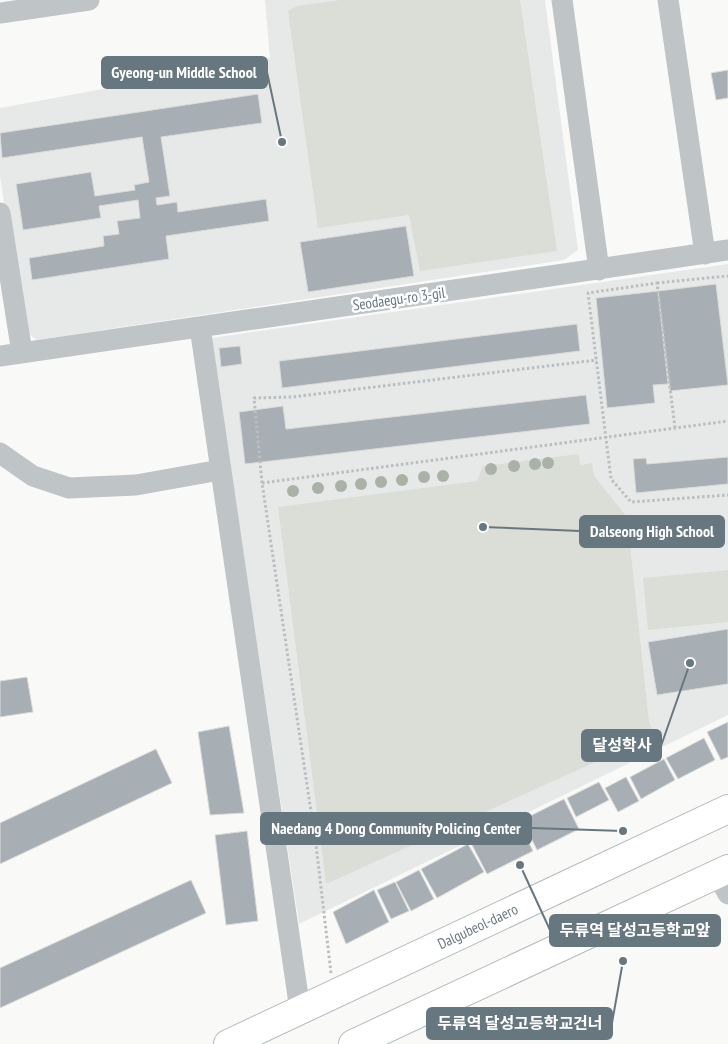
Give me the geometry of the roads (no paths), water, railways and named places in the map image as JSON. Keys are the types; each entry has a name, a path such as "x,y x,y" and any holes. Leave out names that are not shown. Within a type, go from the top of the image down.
{"main road":[{"name":"Dalgubeol-daero","path":"228,1044 728,809"},
{"path":"354,1044 385,1037 724,879"}],"street":[{"path":"0,14 88,0"},
{"path":"562,0 599,270"},
{"path":"668,0 704,254"},
{"path":"0,212 22,352"},
{"name":"Seodaegu-ro 3-gil","path":"0,356 728,250"},
{"path":"200,327 300,1010"},
{"path":"0,453 33,476 69,488 136,485 220,470"}],"place":[{"name":"Gyeong-un Middle School","path":"282,142"},
{"name":"Dalseong High School","path":"483,527"},
{"name":"달성학사","path":"690,663"},
{"name":"Naedang 4 Dong Community Policing Center","path":"623,831"},
{"name":"두류역 달성고등학교앞","path":"520,865"},
{"name":"두류역 달성고등학교건너","path":"623,961"}]}
